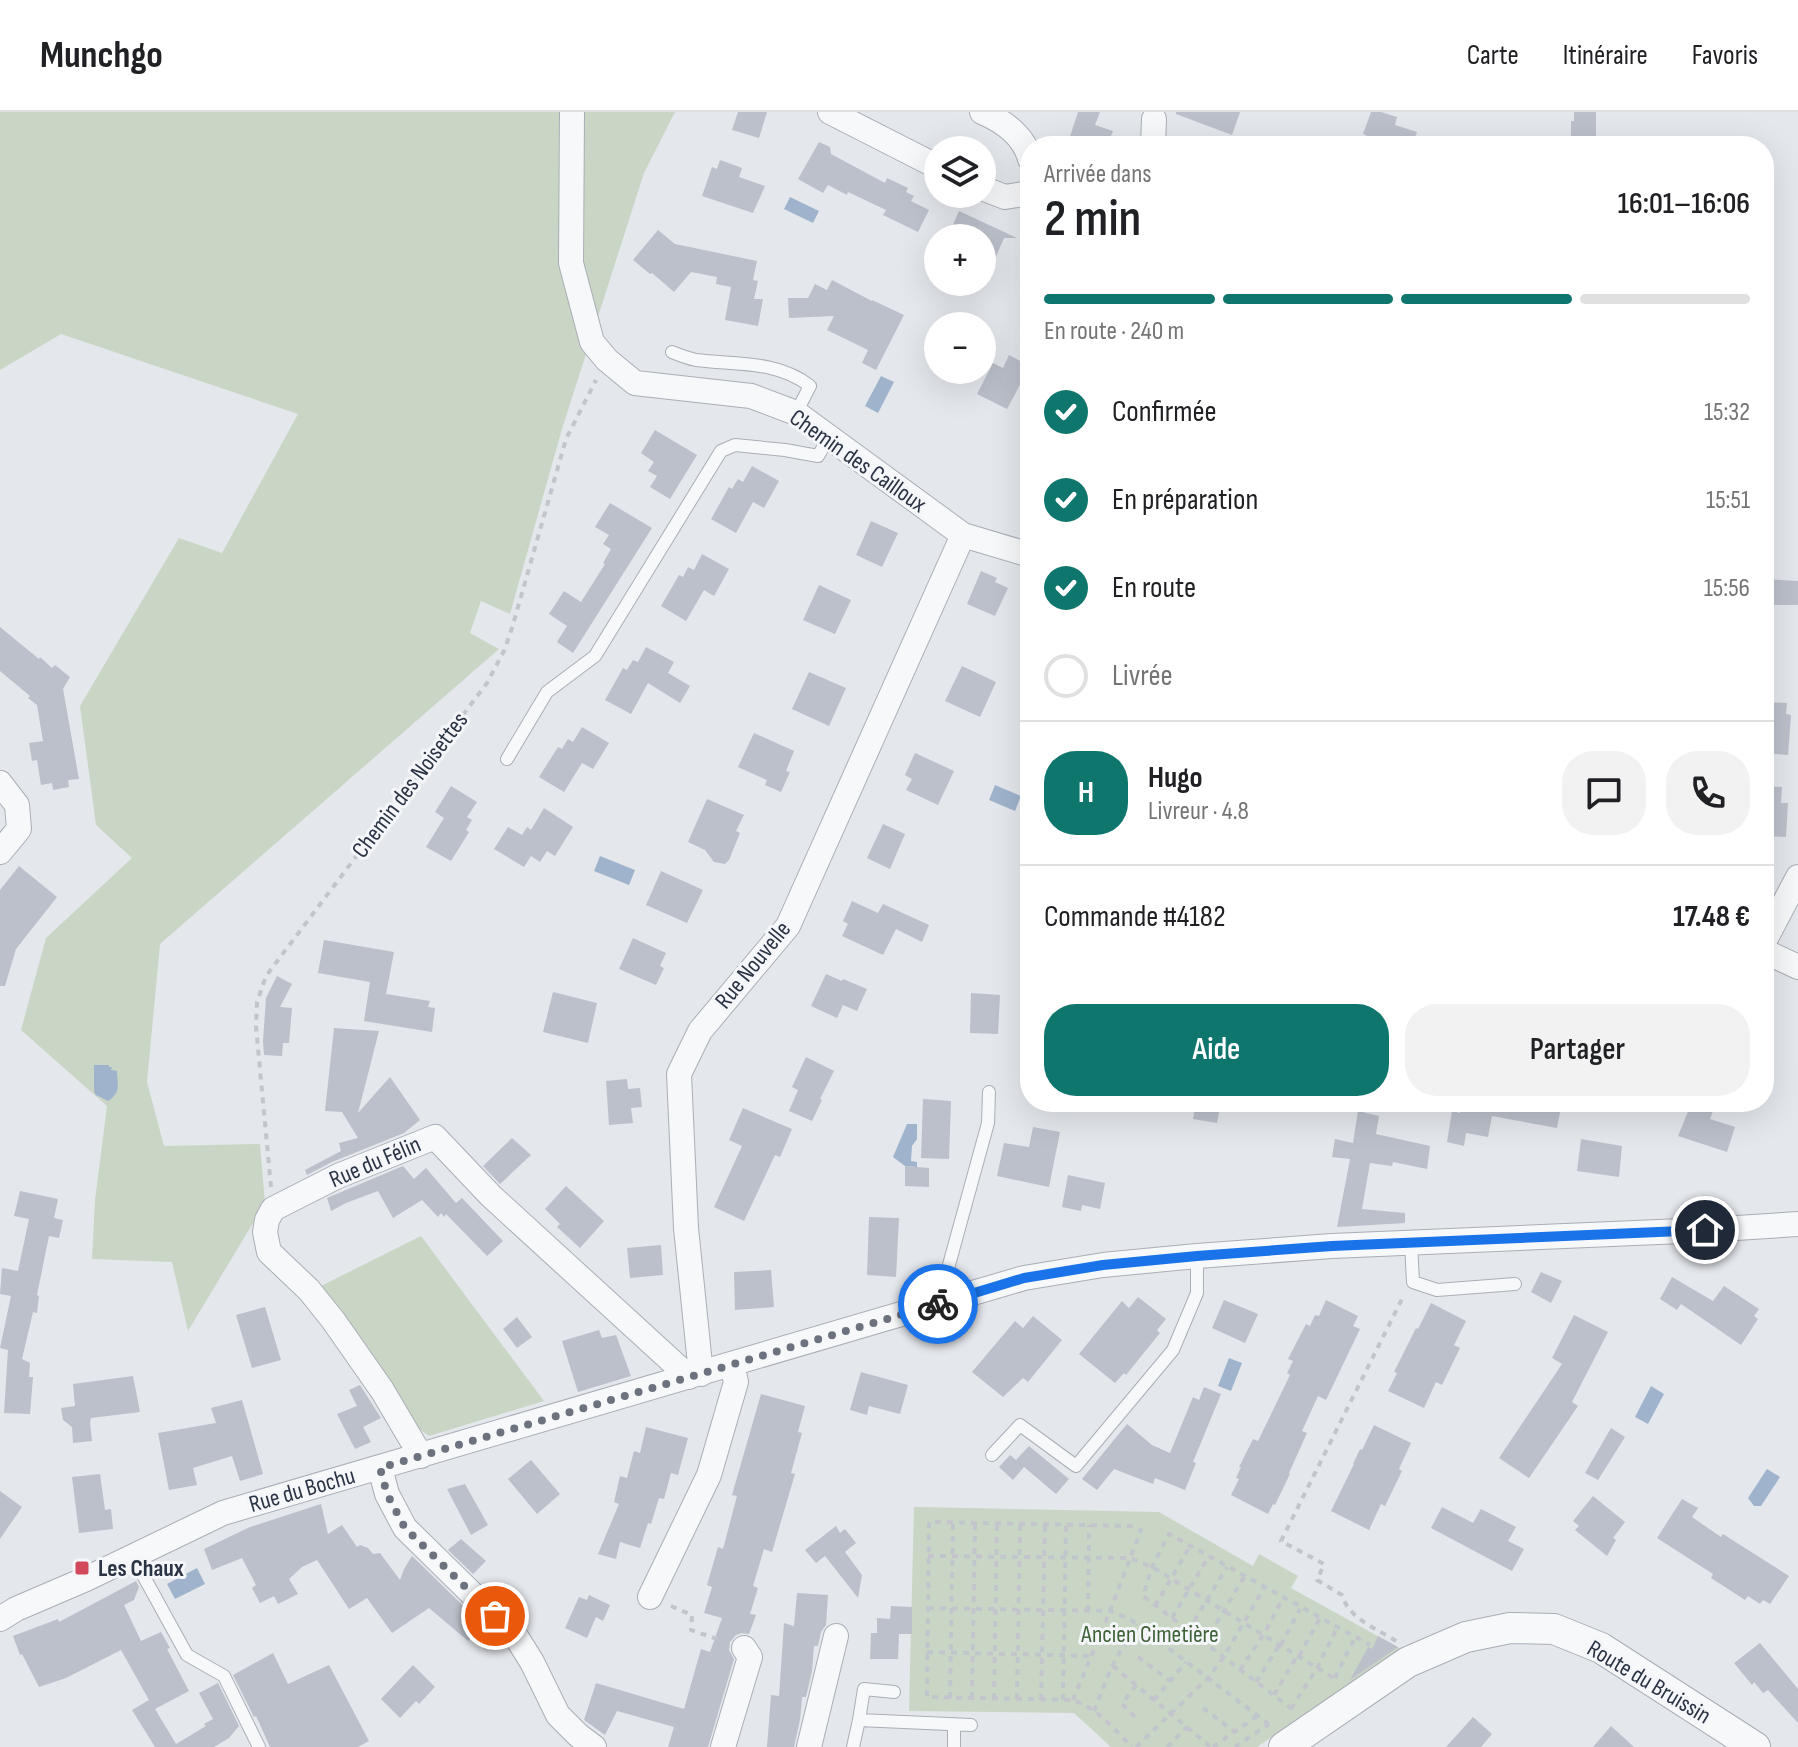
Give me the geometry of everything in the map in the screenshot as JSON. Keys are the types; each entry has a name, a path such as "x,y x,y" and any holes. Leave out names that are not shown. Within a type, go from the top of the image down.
{"street":[{"name":"Chemin des Cailloux","path":"572,112 571,263 592,342 607,360 635,383 751,396 796,413 963,535 1020,551"},
{"path":"830,112 924,160"},
{"path":"982,112 1011,128 1020,140"},
{"path":"1153,136 1154,119"},
{"path":"996,193 1005,197 1020,195"},
{"name":"Rue Nouvelle","path":"695,1375 679,1074 700,1031 788,926 963,535"},
{"path":"0,783 17,805 19,829 0,852"},
{"path":"1774,923 1798,877"},
{"path":"1774,956 1798,967"},
{"name":"Rue du Félin","path":"273,1209 338,1176 435,1137 491,1196 695,1375"},
{"path":"273,1209 265,1232 269,1252 309,1290 333,1320 382,1390 421,1456"},
{"name":"Rue du Bochu","path":"0,1619 223,1513 1024,1278 1103,1265 1332,1246 1798,1224"},
{"path":"650,1597 709,1475 736,1382 732,1365"},
{"path":"380,1468 387,1494 405,1528 517,1638 558,1715 594,1747"},
{"name":"Route du Bruissin","path":"1280,1738 1346,1688 1466,1637 1510,1628 1554,1629 1601,1648 1755,1747"},
{"path":"809,1747 836,1636"},
{"path":"723,1747 750,1657 744,1648"}],"lane":[{"path":"672,352 693,359 764,365 799,377 810,386 796,413"},
{"path":"507,759 547,692 595,656 721,451 735,445 818,456 829,437"},
{"path":"947,1301 944,1283 988,1123 989,1092"},
{"path":"1411,1243 1413,1282 1437,1290 1515,1284"},
{"path":"992,1455 1020,1425 1076,1466 1173,1350 1197,1293 1197,1256"},
{"path":"133,1557 187,1655 224,1676 259,1747"},
{"path":"853,1747 864,1689 894,1692"},
{"path":"859,1720 971,1725"},
{"path":"954,1724 954,1747"}],"path":[{"name":"Chemin des Noisettes","path":"273,1209 256,1027 257,1002 266,976 487,683 499,662 512,628 566,439 607,360"},
{"path":"1405,1646 1360,1619 1345,1606 1342,1595 1317,1580 1324,1564 1281,1541 1399,1301 1413,1282"},
{"path":"1073,1700 1141,1530 1130,1526 929,1522 927,1697 1073,1700 1085,1704 1134,1747 1208,1678 1264,1587"},
{"path":"950,1698 953,1522"},
{"path":"972,1698 975,1523"},
{"path":"994,1699 997,1524"},
{"path":"1017,1699 1020,1524"},
{"path":"1041,1700 1045,1525"},
{"path":"1063,1700 1066,1525"},
{"path":"1088,1611 1089,1525"},
{"path":"1337,1628 1291,1709 1143,1596 1152,1567 1169,1534 1370,1645"},
{"path":"1155,1606 1190,1546"},
{"path":"928,1556 1130,1558 1190,1589 1346,1688 1355,1637"},
{"path":"1172,1618 1209,1556"},
{"path":"1188,1631 1227,1567"},
{"path":"1204,1644 1245,1576"},
{"path":"650,1597 692,1615 691,1630 744,1648"},
{"path":"1240,1670 1283,1598"},
{"path":"928,1608 1110,1611 1136,1624 1258,1716 1280,1738"},
{"path":"1256,1682 1301,1608"},
{"path":"1274,1695 1320,1618"},
{"path":"1094,1711 1113,1666 1136,1624"},
{"path":"927,1652 1092,1656"},
{"path":"1138,1657 1170,1681"},
{"path":"1154,1700 1186,1662"},
{"path":"1113,1666 1212,1747 1258,1716"},
{"path":"1136,1685 1122,1704 1138,1720"},
{"path":"1203,1708 1235,1732"},
{"path":"1167,1747 1187,1727"},
{"path":"1235,1747 1280,1738"},
{"path":"1196,1747 1203,1740"}],"green space":[{"path":"0,112 675,112 644,173 562,429 510,614 481,601 470,633 499,649 160,944 147,1082 164,1146 260,1144 265,1203 188,1331 172,1262 92,1259 95,1200 107,1106 21,1030 46,938 132,858 96,825 80,706 179,538 222,553 298,414 61,334 0,370"},
{"path":"421,1236 544,1401 429,1436 415,1426 317,1288"},
{"name":"Ancien Cimetière","path":"914,1507 1159,1512 1253,1566 1259,1554 1298,1576 1291,1588 1401,1649 1257,1747 1111,1747 1074,1713 909,1711"}],"water":[{"path":"790,197 819,211 813,223 784,209"},
{"path":"881,376 894,382 878,413 865,406"},
{"path":"995,785 1020,796 1015,811 989,800"},
{"path":"600,856 635,870 629,885 594,871"},
{"path":"94,1065 109,1065 111,1070 117,1071 117,1091 108,1101 94,1092"},
{"path":"907,1124 917,1124 917,1139 912,1146 911,1161 917,1162 917,1167 905,1166 893,1157"},
{"path":"1229,1358 1242,1363 1231,1391 1218,1386"},
{"path":"1651,1386 1664,1394 1648,1424 1635,1417"},
{"path":"1767,1469 1780,1477 1761,1506 1754,1506 1748,1498"},
{"path":"197,1568 205,1584 175,1599 167,1584"}],"building":[{"path":"738,112 767,112 759,138 732,130"},
{"path":"1078,112 1100,112 1095,125 1113,131 1111,136 1070,136"},
{"path":"1176,112 1240,112 1232,135"},
{"path":"1371,112 1397,117 1395,125 1417,132 1416,136 1363,134"},
{"path":"1574,112 1596,112 1596,136 1571,136 1571,121 1574,121"},
{"path":"819,142 830,147 831,154 885,183 887,178 908,188 906,192 914,196 911,201 929,210 918,232 883,215 886,210 848,192 847,195 828,185 823,193 798,179"},
{"path":"720,160 742,168 739,177 765,186 753,213 702,196 712,167 717,169"},
{"path":"959,211 987,224 953,224"},
{"path":"996,228 1017,238 1004,238 996,257"},
{"path":"658,230 675,244 757,261 753,280 758,281 754,299 763,299 758,326 725,320 731,287 716,284 717,277 691,272 674,292 633,260"},
{"path":"832,280 904,315 876,370 862,363 868,350 827,330 834,316 789,318 788,298 808,298 815,284 827,290"},
{"path":"1009,355 1020,361 1020,385 1007,409 977,394 982,384 996,384 996,364 1003,368"},
{"path":"655,430 697,455 670,499 650,487 657,476 648,471 654,462 641,453"},
{"path":"752,466 779,481 764,508 753,502 736,533 711,519 729,487 732,489 738,479 743,482"},
{"path":"610,503 652,528 573,653 557,642 567,626 549,614 564,591 581,602 605,564 611,549 603,544 609,535 595,527"},
{"path":"871,521 898,533 882,567 856,555"},
{"path":"702,554 729,569 714,596 704,590 686,621 661,606 679,575 683,577 688,567 694,570"},
{"path":"981,571 997,578 995,582 1008,588 995,616 967,604"},
{"path":"1774,580 1798,581 1798,605 1774,605"},
{"path":"819,585 851,600 835,634 803,620"},
{"path":"0,627 39,659 52,668 55,665 70,677 63,689 79,779 68,780 69,787 53,790 52,783 41,785 37,760 32,761 29,743 43,741 37,705 0,671"},
{"path":"646,647 674,662 668,673 690,686 680,703 648,683 631,714 605,700 623,668 627,670 633,660 638,662"},
{"path":"962,666 996,682 980,717 945,701"},
{"path":"809,672 846,688 829,726 792,709"},
{"path":"1774,702 1787,703 1786,714 1791,715 1788,755 1774,754"},
{"path":"582,727 609,743 593,769 582,763 564,792 539,777 558,747 562,749 568,739 573,742"},
{"path":"754,733 794,751 786,771 790,772 781,792 765,785 767,780 738,767"},
{"path":"915,753 954,771 938,805 906,790 912,779 905,775"},
{"path":"451,786 477,802 467,817 472,820 466,830 469,832 451,861 426,847 444,818 435,812"},
{"path":"1774,787 1782,787 1781,803 1788,803 1786,837 1774,836"},
{"path":"707,799 744,815 736,831 740,833 725,864 714,862 705,850 688,842"},
{"path":"544,808 573,827 555,856 547,851 540,862 531,856 524,867 494,849 508,827 522,835 527,827 531,830"},
{"path":"883,824 905,834 890,869 867,858"},
{"path":"19,866 57,897 16,949 5,986 0,986 0,890"},
{"path":"661,871 703,890 687,923 646,905"},
{"path":"852,901 878,913 883,904 929,925 922,942 896,929 883,955 842,936 848,924 843,921"},
{"path":"633,938 666,953 660,966 664,968 656,985 619,969"},
{"path":"324,940 394,952 386,994 430,1001 428,1007 435,1008 432,1032 364,1021 370,982 318,973"},
{"path":"826,974 867,989 857,1011 843,1005 837,1018 811,1006"},
{"path":"277,976 292,984 280,1007 292,1008 289,1043 283,1043 282,1056 264,1055 263,1041 266,998"},
{"path":"553,992 597,1003 588,1043 543,1032"},
{"path":"971,993 1000,995 998,1034 970,1033"},
{"path":"334,1028 379,1031 358,1113 390,1077 420,1120 404,1133 307,1175 305,1170 341,1151 339,1143 358,1138 342,1112 325,1111"},
{"path":"806,1057 834,1071 812,1121 789,1111 798,1090 792,1087"},
{"path":"627,1079 628,1089 640,1088 642,1107 631,1108 633,1123 609,1125 606,1081"},
{"path":"923,1099 951,1101 949,1159 921,1158"},
{"path":"743,1108 792,1129 780,1157 775,1155 744,1221 714,1207 742,1146 729,1140"},
{"path":"1194,1112 1219,1112 1217,1123 1193,1119"},
{"path":"1358,1112 1362,1112 1379,1116 1376,1134 1430,1146 1427,1169 1393,1162 1392,1166 1370,1163 1362,1209 1405,1213 1405,1223 1337,1227 1350,1159 1332,1157 1335,1139 1353,1143"},
{"path":"1452,1112 1560,1112 1557,1128 1492,1116 1488,1137 1466,1133 1464,1146 1447,1142"},
{"path":"1688,1112 1712,1112 1710,1119 1735,1127 1727,1152 1678,1136"},
{"path":"1033,1127 1060,1132 1049,1187 997,1176 1004,1143 1029,1147"},
{"path":"512,1138 531,1155 500,1184 483,1166"},
{"path":"1581,1139 1622,1146 1619,1177 1577,1171"},
{"path":"403,1166 414,1179 426,1168 456,1203 462,1198 503,1241 487,1256 446,1214 444,1217 441,1213 438,1217 422,1200 393,1218 378,1191 331,1211 327,1198"},
{"path":"905,1166 929,1168 929,1187 905,1186"},
{"path":"1068,1175 1105,1183 1100,1209 1082,1205 1081,1211 1062,1207"},
{"path":"566,1186 604,1221 580,1248 557,1227 560,1224 545,1209"},
{"path":"20,1191 58,1199 54,1218 63,1220 59,1238 49,1236 37,1295 37,1313 33,1312 22,1359 30,1363 29,1377 33,1377 30,1414 4,1413 8,1350 0,1348 11,1296 0,1294 2,1268 18,1271 29,1219 14,1216"},
{"path":"869,1217 899,1218 896,1277 867,1275"},
{"path":"661,1245 663,1275 630,1278 627,1248"},
{"path":"771,1270 774,1307 735,1310 734,1272"},
{"path":"1541,1272 1562,1281 1551,1303 1531,1292"},
{"path":"1672,1277 1713,1301 1724,1286 1759,1309 1754,1316 1758,1319 1741,1345 1681,1304 1677,1310 1660,1299"},
{"path":"1138,1297 1166,1319 1157,1330 1160,1333 1126,1375 1124,1373 1115,1383 1079,1354 1122,1301 1129,1308"},
{"path":"1224,1300 1258,1314 1245,1343 1212,1328"},
{"path":"1326,1300 1358,1316 1353,1326 1360,1329 1326,1400 1318,1396 1302,1431 1307,1433 1290,1474 1268,1514 1231,1495 1239,1479 1236,1478 1239,1467 1253,1439 1258,1441 1290,1375 1287,1373 1293,1361 1288,1359 1306,1324 1310,1326 1315,1315 1319,1316"},
{"path":"1431,1303 1466,1321 1454,1345 1460,1348 1442,1385 1436,1382 1424,1408 1388,1391 1397,1373 1394,1372"},
{"path":"265,1307 281,1360 252,1368 236,1315"},
{"path":"1574,1315 1608,1332 1572,1402 1578,1406 1529,1478 1499,1458 1562,1364 1552,1358"},
{"path":"1033,1316 1062,1340 1028,1382 1023,1378 1003,1397 972,1372 1015,1321 1023,1328"},
{"path":"517,1317 532,1337 517,1348 503,1329"},
{"path":"599,1330 602,1338 616,1335 631,1376 578,1392 562,1341"},
{"path":"861,1372 908,1385 900,1414 869,1406 867,1415 850,1410"},
{"path":"133,1376 140,1412 91,1418 92,1441 73,1443 72,1427 63,1420 61,1408 75,1406 73,1384"},
{"path":"360,1385 381,1418 363,1427 371,1442 355,1449 337,1414 357,1406 349,1390"},
{"path":"1204,1387 1221,1394 1185,1490 1155,1478 1153,1484 1114,1469 1097,1490 1082,1479 1127,1424 1152,1445 1170,1453 1193,1397 1199,1400"},
{"path":"761,1394 805,1406 798,1432 802,1433 791,1473 795,1474 772,1552 764,1549 753,1586 758,1588 750,1614 756,1615 749,1634 736,1635 730,1642 729,1650 734,1659 708,1747 668,1747 674,1727 617,1711 605,1735 584,1720 596,1683 684,1709 701,1649 710,1652 722,1618 704,1613 712,1587 707,1585 718,1547 723,1549 737,1496 732,1495"},
{"path":"242,1400 263,1474 240,1481 232,1456 193,1468 197,1485 169,1490 158,1433 216,1423 211,1408"},
{"path":"1374,1425 1411,1443 1399,1469 1402,1471 1369,1530 1331,1511"},
{"path":"646,1427 688,1438 678,1475 671,1473 664,1499 659,1498 640,1548 620,1542 616,1559 598,1554 619,1504 614,1502 620,1476 627,1478 634,1451 640,1453"},
{"path":"1611,1428 1625,1437 1598,1480 1585,1473"},
{"path":"1029,1446 1069,1479 1056,1494 1024,1467 1013,1480 999,1467 1010,1455 1016,1460"},
{"path":"531,1460 560,1494 537,1514 508,1479"},
{"path":"100,1474 105,1510 111,1509 113,1529 79,1533 72,1477"},
{"path":"465,1484 488,1525 471,1535 447,1489"},
{"path":"0,1491 22,1507 0,1539"},
{"path":"1593,1496 1625,1522 1613,1538 1616,1540 1607,1556 1575,1530 1579,1526 1573,1521"},
{"path":"1682,1499 1698,1508 1692,1517 1789,1576 1770,1604 1763,1600 1760,1604 1748,1596 1745,1600 1711,1578 1713,1574 1657,1538"},
{"path":"321,1504 328,1534 342,1525 357,1547 368,1548 373,1554 380,1553 400,1580 412,1556 488,1630 478,1643 472,1637 468,1641 429,1608 392,1633 367,1598 349,1609 317,1560 302,1567 289,1579 298,1594 278,1604 274,1596 260,1603 252,1588 256,1585 242,1558 212,1570 204,1549 250,1527"},
{"path":"1442,1507 1473,1523 1481,1509 1516,1527 1508,1541 1524,1549 1512,1571 1431,1528"},
{"path":"836,1526 840,1533 845,1529 856,1543 845,1552 862,1575 858,1598 825,1556 816,1563 805,1550"},
{"path":"461,1539 486,1561 473,1574 448,1550"},
{"path":"136,1581 139,1587 134,1600 124,1605 141,1641 161,1632 189,1691 155,1709 176,1744 213,1719 199,1693 218,1683 239,1726 229,1738 214,1747 155,1747 132,1710 149,1700 121,1650 66,1678 39,1687 20,1655 13,1636 58,1619 59,1622"},
{"path":"797,1593 828,1595 826,1625 818,1646 814,1646 812,1671 806,1697 802,1697 794,1747 767,1747 771,1695 779,1696 784,1623 794,1626"},
{"path":"589,1595 610,1605 603,1621 596,1617 587,1638 565,1628 579,1597 587,1600"},
{"path":"891,1606 912,1607 912,1634 899,1634 898,1659 870,1659 871,1633 877,1633 877,1618 890,1619"},
{"path":"1378,1636 1398,1647 1350,1680 1368,1647 1372,1649"},
{"path":"1760,1643 1798,1689 1798,1723 1768,1690 1763,1693 1754,1682 1752,1685 1734,1663"},
{"path":"273,1653 288,1684 329,1665 369,1741 358,1747 270,1747 233,1675"},
{"path":"413,1665 435,1687 400,1718 381,1699"},
{"path":"1473,1717 1492,1734 1481,1747 1446,1747"},
{"path":"1611,1726 1634,1747 1593,1747"}],"way so far":[{"path":"495,1616 405,1528 387,1494 380,1468 938,1304"}],"place":[{"name":"Les Chaux","path":"82,1568"}],"route":[{"path":"938,1304 1024,1278 1103,1265 1332,1246 1705,1230"}]}
